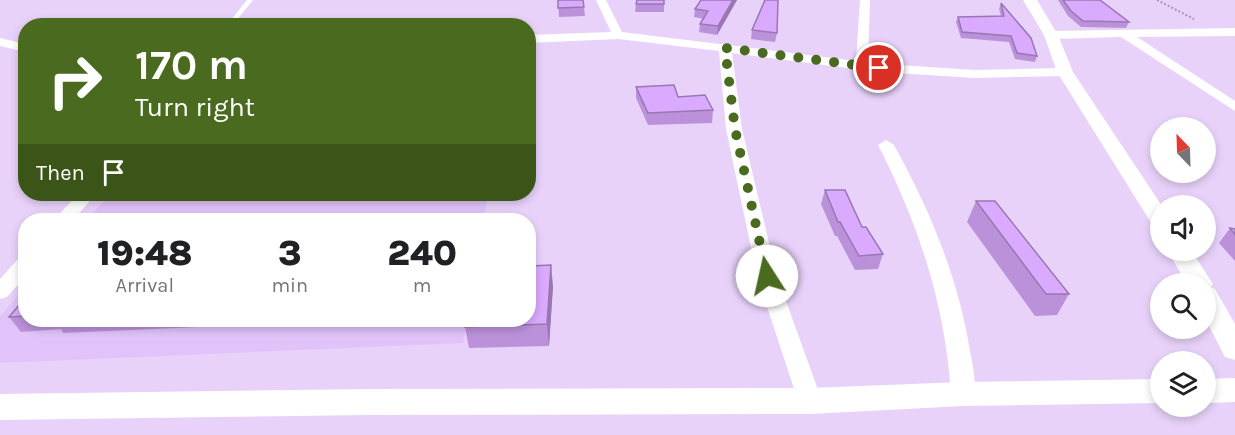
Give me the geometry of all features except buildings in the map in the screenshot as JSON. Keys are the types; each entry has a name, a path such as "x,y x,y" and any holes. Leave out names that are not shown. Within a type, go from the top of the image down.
{"street":[{"path":"601,0 618,35"},
{"path":"862,65 865,0"},
{"path":"1030,0 1051,35 1065,72 1150,204"},
{"path":"1051,35 1235,32"},
{"path":"1124,34 1179,68 1235,107"},
{"path":"536,39 618,35 862,65 975,75 1065,72"},
{"path":"0,42 18,46"},
{"path":"725,48 735,129 767,276 810,401"},
{"path":"886,145 910,189 938,259 962,359 963,394"},
{"path":"69,213 81,201"},
{"path":"0,292 18,272"},
{"path":"1216,314 1235,349"},
{"path":"1216,391 1235,390"},
{"path":"0,407 380,402 810,401 963,394 1150,391"}],"lane":[{"path":"235,18 250,0"}],"path":[{"path":"1156,0 1218,32"}],"shaded area":[{"path":"104,201 487,201 485,213 93,213"},
{"path":"18,296 18,327 466,327 463,343 0,363 0,316"}],"route":[{"path":"767,276 735,129 726,73 725,48 879,68"}]}
